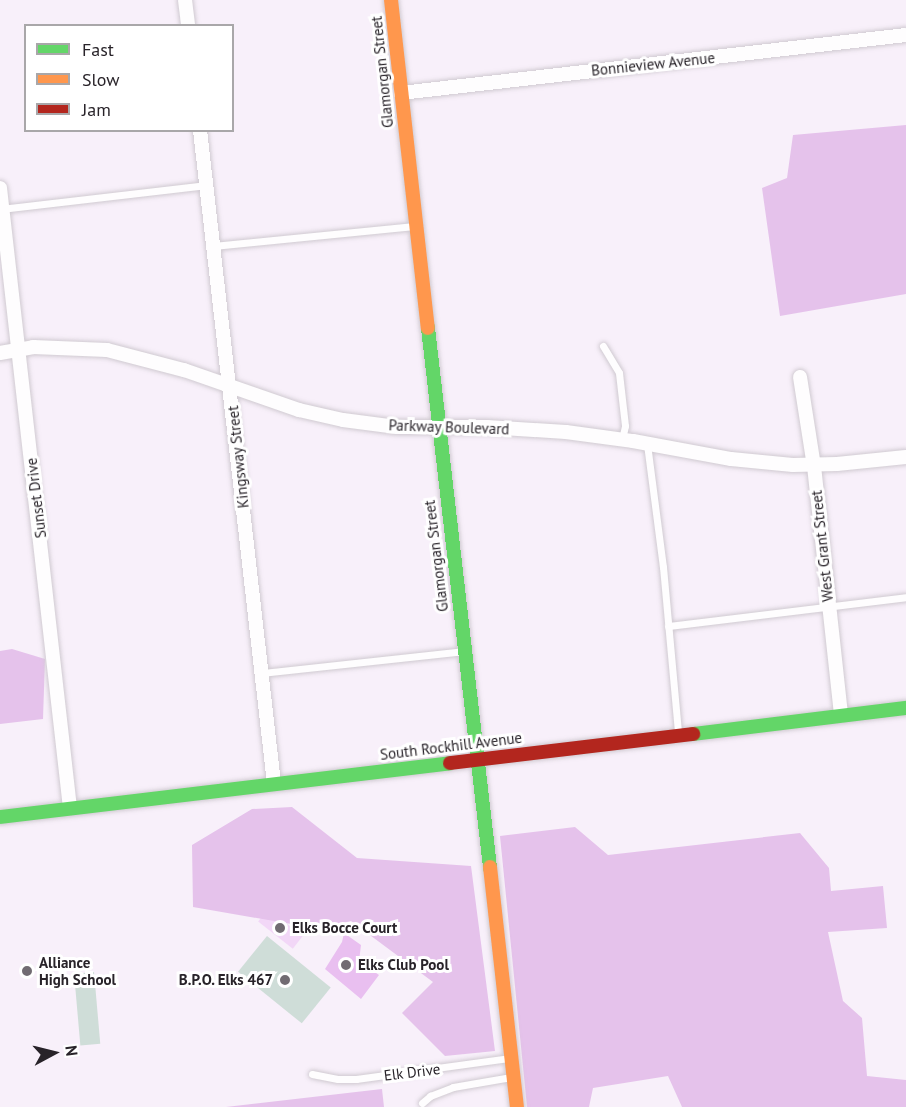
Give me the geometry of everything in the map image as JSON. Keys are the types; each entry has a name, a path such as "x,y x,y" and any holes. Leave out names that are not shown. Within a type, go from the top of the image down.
{"street":[{"path":"185,0 188,24"},
{"name":"Glamorgan Street","path":"391,0 438,429 517,1107"},
{"name":"Bonnieview Avenue","path":"401,93 906,35"},
{"name":"Kingsway Street","path":"200,132 274,784"},
{"name":"Sunset Drive","path":"0,188 70,808"},
{"name":"Parkway Boulevard","path":"0,353 18,348 53,346 107,350 184,370 298,410 343,420 438,429 520,429 622,439 741,461 814,466 906,457"},
{"name":"West Grant Street","path":"800,377 814,466 841,716"},
{"name":"South Rockhill Avenue","path":"0,817 906,708"}],"lane":[{"path":"1,209 206,186"},
{"path":"214,246 416,226"},
{"path":"603,346 619,373 626,426 622,439"},
{"path":"647,444 678,735"},
{"path":"668,626 906,597"},
{"path":"262,673 464,651"},
{"name":"Elk Drive","path":"312,1074 338,1079 356,1079 511,1058"},
{"path":"422,1103 430,1096 453,1088 513,1076"}],"shaded area":[{"path":"906,125 906,294 780,316 762,188 787,178 793,135"},
{"path":"12,649 45,659 43,719 0,724 0,651"},
{"path":"292,807 357,858 471,866 495,1051 445,1056 402,1013 433,982 351,921 320,929 193,907 192,845 252,809"},
{"path":"575,827 608,855 800,833 829,868 831,891 883,886 887,928 828,932 843,1001 862,1018 867,1076 906,1080 906,1107 682,1107 668,1076 593,1088 589,1107 527,1107 500,836"},
{"name":"Elks Bocce Court","path":"268,909 303,936 293,949 258,922"},
{"name":"Elks Club Pool","path":"344,933 361,945 359,961 379,975 361,999 325,969 342,942"},
{"path":"382,1089 384,1107 226,1107"}],"building":[{"name":"B.P.O. Elks 467","path":"267,936 331,988 302,1023 238,972"},
{"path":"94,972 100,1044 80,1045 74,974"}],"traffic: fast":[{"path":"428,328 490,867"},
{"path":"693,734 906,708"},
{"path":"0,817 450,763"}],"traffic: slow":[{"path":"391,0 428,328"},
{"path":"490,867 517,1107"}],"traffic: jam":[{"path":"450,763 693,734"}],"place":[{"name":"Elks Bocce Court","path":"280,928"},
{"name":"Elks Club Pool","path":"346,965"},
{"name":"Alliance High School","path":"27,971"},
{"name":"B.P.O. Elks 467","path":"285,980"}]}
